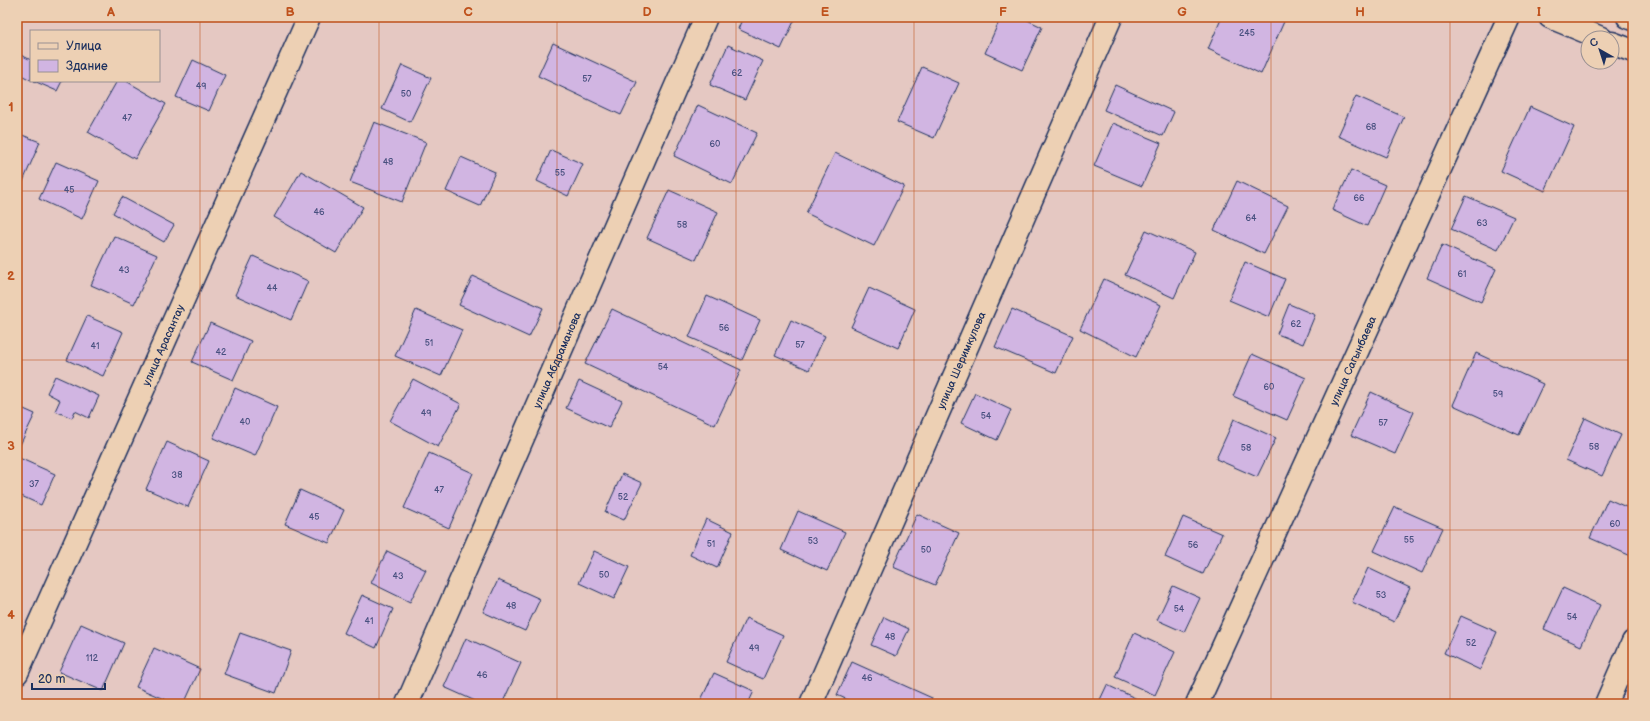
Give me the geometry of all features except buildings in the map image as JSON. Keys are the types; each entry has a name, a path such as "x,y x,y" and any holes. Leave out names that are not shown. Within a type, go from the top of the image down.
{"street":[{"name":"улица Арасантау","path":"17,673 309,17"},
{"name":"улица Абдраманова","path":"407,704 706,17"},
{"name":"улица Шеримкулова","path":"811,704 1111,17"},
{"name":"улица Сагынбаева","path":"1196,704 1509,17"},
{"path":"1550,17 1582,30"},
{"path":"1628,17 1633,19"},
{"path":"1620,45 1633,51"},
{"path":"1606,704 1633,642"}]}
